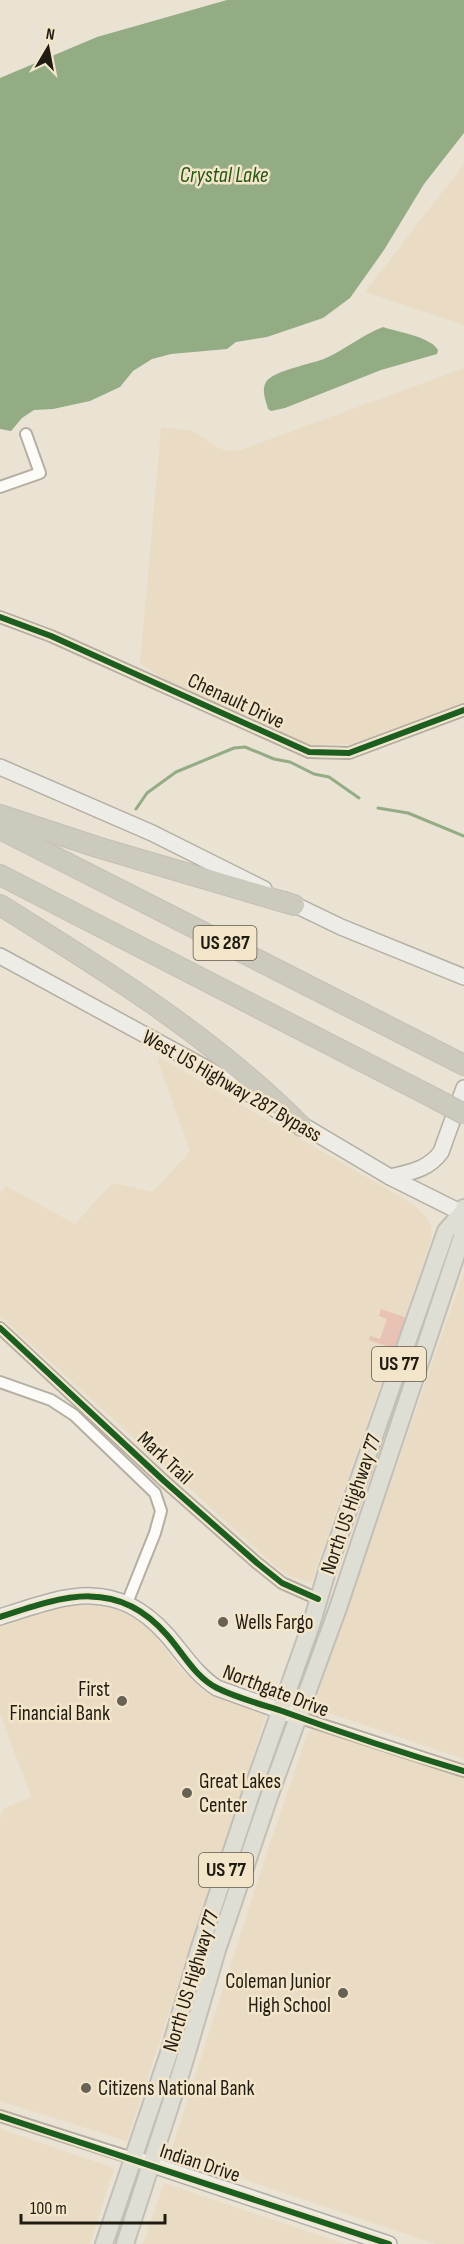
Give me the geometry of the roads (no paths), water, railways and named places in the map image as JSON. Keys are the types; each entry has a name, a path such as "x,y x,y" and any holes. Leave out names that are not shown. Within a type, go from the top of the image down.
{"highway":[{"path":"0,815 97,847 294,905"},
{"name":"US 287","path":"0,829 457,1061"},
{"name":"US 287","path":"0,875 464,1114"},
{"path":"0,905 89,960 165,1013 272,1097 301,1126"}],"main road":[{"path":"0,767 152,833 340,927 464,977"},
{"name":"West US Highway 287 Bypass","path":"0,956 204,1067 390,1177 463,1212"},
{"path":"390,1177 426,1168 435,1161 441,1152 464,1088"},
{"name":"North US Highway 77","path":"104,2244 168,2056 200,1947 253,1788 282,1711 318,1599 446,1231 463,1212"},
{"name":"North US Highway 77","path":"125,2244 152,2165 217,1950 364,1530 462,1237 463,1212"},
{"path":"346,1520 364,1530"},
{"name":"Northgate Drive","path":"0,1617 73,1596 95,1595 127,1603 141,1610 154,1621 192,1667 217,1688 298,1717"},
{"name":"Indian Drive","path":"132,2158 390,2244"}],"street":[{"path":"0,487 40,473 26,434"},
{"name":"Chenault Drive","path":"0,617 51,636 309,752 349,753 464,710"},
{"name":"Mark Trail","path":"0,1328 163,1480 258,1563 282,1583 318,1599"},
{"path":"0,1382 51,1400 74,1415 156,1493 161,1510 155,1533 127,1603"},
{"name":"Northgate Drive","path":"298,1717 464,1771"},
{"name":"Indian Drive","path":"0,2115 132,2158"}],"water":[{"name":"Crystal Lake","path":"227,0 464,0 464,133 424,184 384,250 350,298 323,318 267,337 236,342 227,349 171,354 152,359 133,371 120,387 90,401 53,409 34,410 22,418 11,431 0,429 0,78 97,37"},
{"path":"383,327 429,342 438,350 437,354 381,370 285,408 271,411 268,409 264,388 270,378 326,358"}],"waterway":[{"path":"136,809 147,793 176,772 234,748 245,747 274,759 290,762 314,774 329,777 359,798"},
{"path":"378,808 408,813 464,836"}],"place":[{"name":"Wells Fargo","path":"223,1622"},
{"name":"First Financial Bank","path":"122,1701"},
{"name":"Great Lakes Center","path":"187,1793"},
{"name":"Coleman Junior High School","path":"343,1993"},
{"name":"Citizens National Bank","path":"86,2088"}]}
